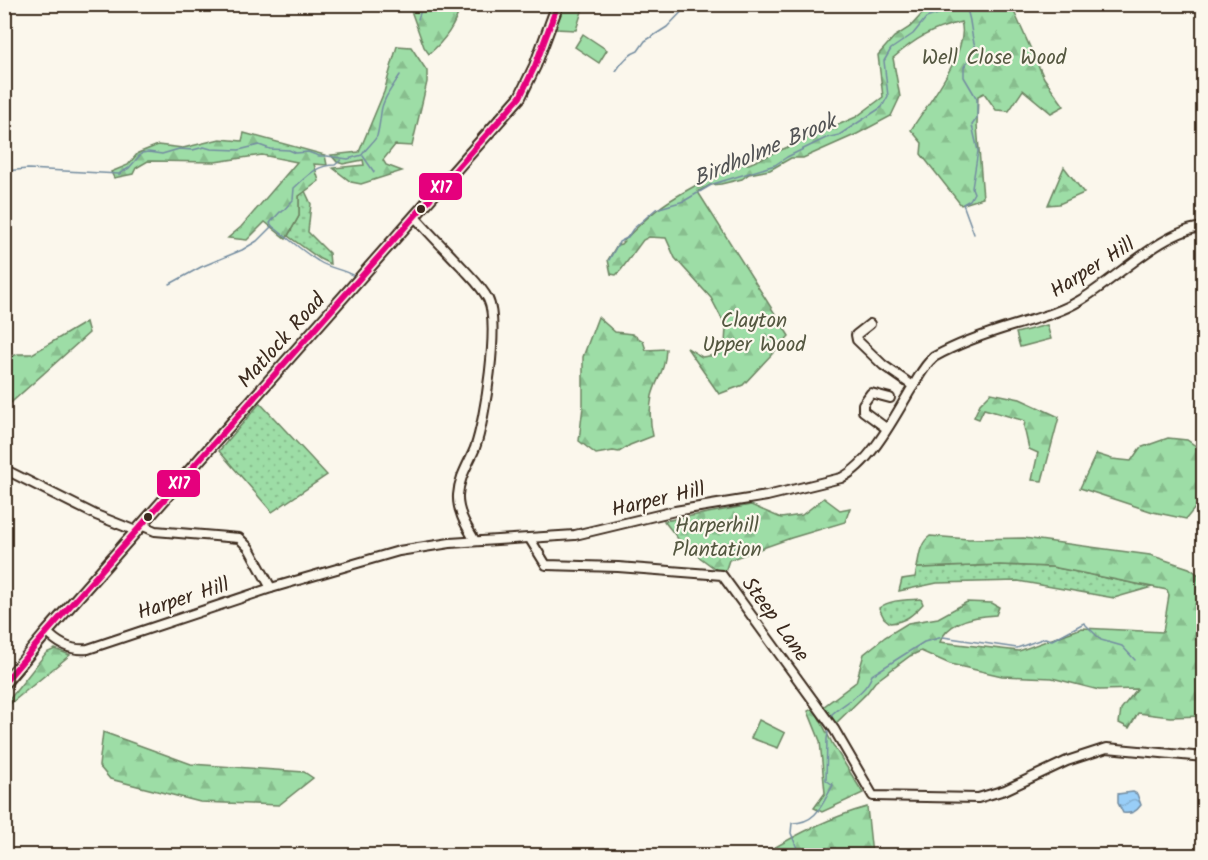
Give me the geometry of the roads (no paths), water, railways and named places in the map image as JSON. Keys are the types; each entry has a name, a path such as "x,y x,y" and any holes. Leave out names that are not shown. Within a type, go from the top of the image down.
{"main road":[{"name":"Matlock Road","path":"4,684 138,528 520,97 535,66 558,4"}],"street":[{"path":"415,217 476,282 488,299 492,314 490,371 484,421 461,479 458,495 459,507 465,524 476,541"},
{"name":"Harper Hill","path":"47,632 65,646 77,651 88,649 271,588 399,551 476,541 575,536 675,511 767,496 841,478 849,474 863,460 886,429 926,365 934,357 994,332 1067,308 1165,240 1203,227"},
{"path":"870,324 856,335 857,340 883,365 913,386"},
{"path":"886,429 863,411 863,404 871,393 890,398"},
{"path":"4,469 96,515 138,528 239,538 249,548 271,588"},
{"name":"Steep Lane","path":"530,539 546,565 618,567 722,575 834,729 873,796 978,798 1005,790 1067,761 1107,748 1203,757"}],"water":[{"path":"1133,792 1137,794 1141,805 1134,812 1123,813 1118,803 1118,794"}],"waterway":[{"path":"418,19 423,4"},
{"path":"616,71 631,54 638,51 645,41 667,27 689,4"},
{"name":"Birdholme Brook","path":"609,260 619,242 627,238 633,229 656,209 684,201 713,184 775,165 826,138 839,135 882,107 888,96 884,61 891,49 913,34 926,18 947,11 951,4"},
{"path":"964,4 969,14 976,48 964,67 964,77 977,99 977,118 972,125 978,151 972,188 974,193 970,200 963,204 974,234"},
{"path":"4,171 28,169 119,174 129,168 142,153 162,154 179,149 193,150 204,147 239,150 259,145 270,149 289,150 296,153 308,152 319,156 348,159 362,155 376,138 383,103 400,75"},
{"path":"363,156 374,172"},
{"path":"170,284 257,241 272,226 270,223 293,200 294,188 312,172 328,165 335,165 341,160"},
{"path":"272,226 318,261 354,276"},
{"path":"831,719 832,714 865,687 872,675 924,642 943,637 1017,648 1045,638 1052,640 1084,623 1101,640 1122,646 1135,660"},
{"path":"800,856 791,833 792,823 807,820 813,816 833,785 826,780 829,726"}],"park label":[{"name":"Well Close Wood","path":"994,57"},
{"name":"Clayton Upper Wood","path":"754,332"},
{"name":"Harperhill Plantation","path":"717,537"}]}
